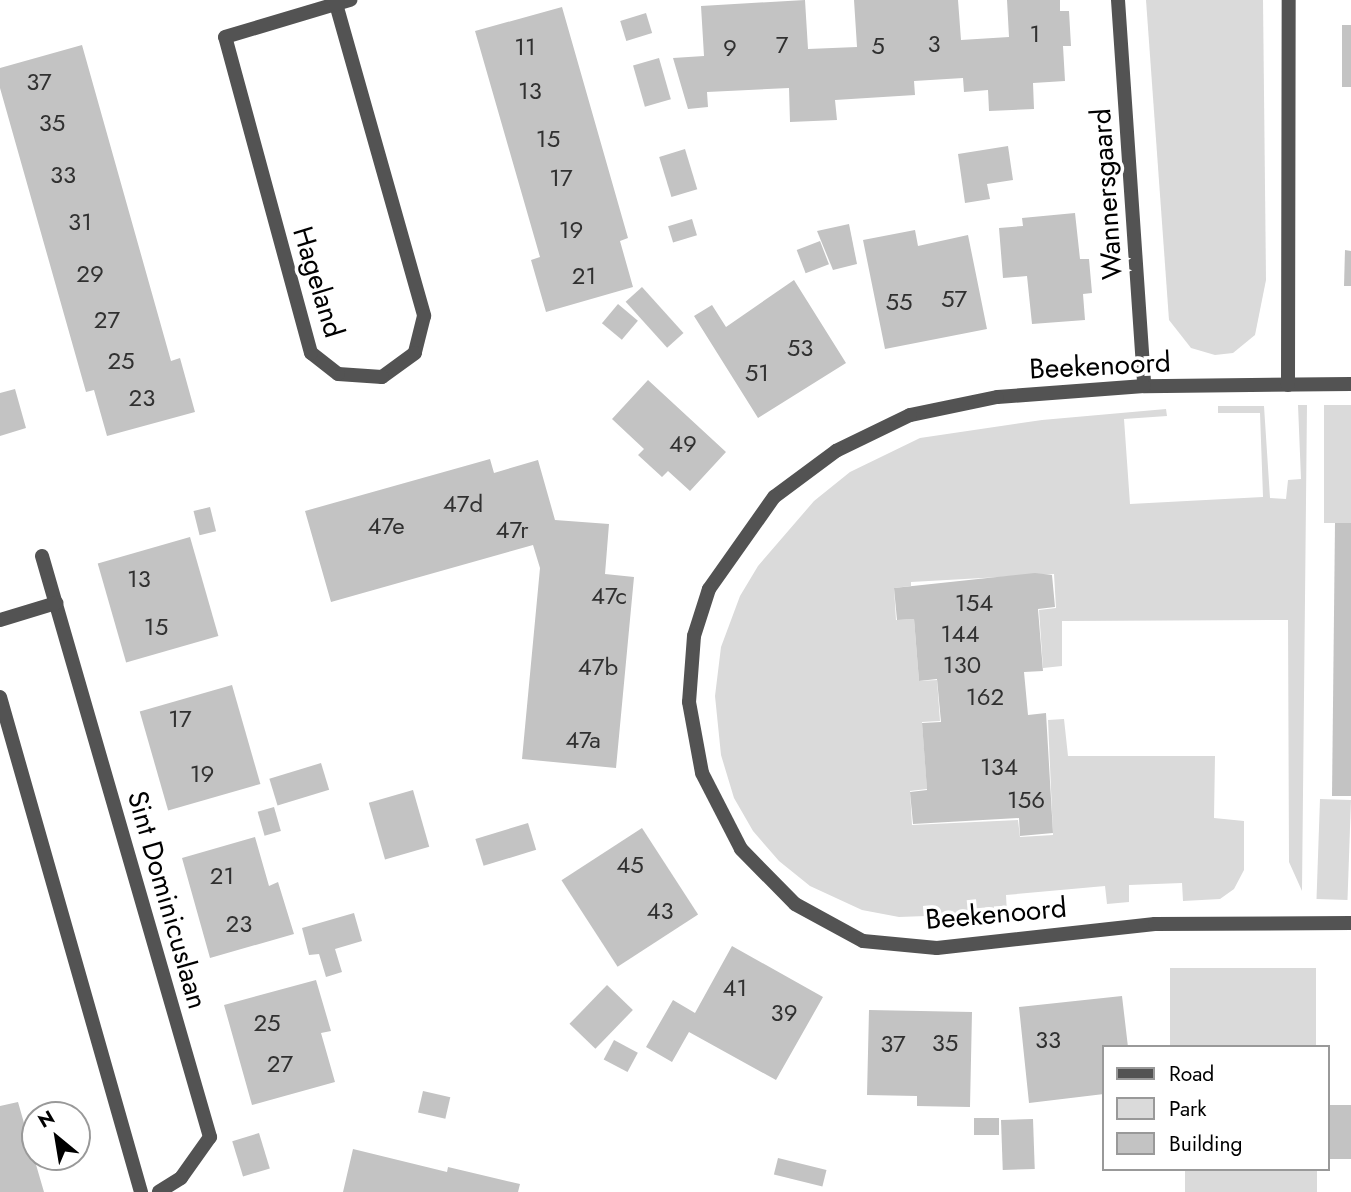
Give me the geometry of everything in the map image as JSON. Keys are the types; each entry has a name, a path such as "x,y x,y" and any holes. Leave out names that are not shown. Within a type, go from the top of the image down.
{"street":[{"name":"Wannersgaard","path":"1118,0 1144,386"},
{"path":"1288,385 1289,0"},
{"name":"Hageland","path":"343,2 424,316 415,353 382,377 338,374 311,353 225,37 343,2"},
{"name":"Beekenoord","path":"1351,384 1144,386 997,397 910,415 836,451 774,497 709,589 694,636 689,702 702,773 741,849 795,904 863,941 937,948 1155,924 1351,923"},
{"name":"Sint Dominicuslaan","path":"42,556 210,1137 181,1178 159,1192"},
{"path":"0,620 56,603"},
{"path":"0,697 141,1192"}],"green space":[{"path":"1146,0 1263,0 1266,280 1255,335 1233,353 1215,355 1191,348 1169,320"},
{"path":"1298,405 1307,405 1302,891 1289,862 1288,620 1062,621 1062,666 1043,668 1039,610 1056,608 1054,574 911,582 911,586 894,588 896,620 914,619 919,681 937,680 940,721 922,722 927,789 910,791 912,825 1018,820 1020,837 1053,835 1048,720 1064,719 1068,756 1215,756 1214,818 1244,821 1244,870 1234,889 1220,899 1183,901 1182,883 1129,885 1129,902 1107,904 1105,886 1006,895 1007,913 899,917 862,910 810,886 779,861 753,831 734,798 721,755 715,696 721,647 740,596 758,566 814,501 850,472 920,438 1042,420 1166,409 1167,416 1124,419 1130,504 1263,497 1260,413 1218,413 1218,406 1264,406 1270,498 1286,499 1288,480 1301,479"},
{"path":"1324,405 1351,405 1351,523 1324,523"},
{"path":"1320,799 1351,800 1347,900 1317,899"},
{"path":"1170,968 1316,968 1316,1045 1170,1045"},
{"path":"1185,1171 1317,1171 1317,1192 1185,1192"}],"building":[{"path":"805,0 808,49 857,47 854,0 958,0 961,40 1009,37 1007,0 1060,0 1060,11 1069,11 1071,46 1063,46 1065,81 1033,83 1034,109 989,111 988,90 964,92 963,78 914,81 915,95 835,100 837,120 790,122 789,88 707,92 708,107 688,109 673,58 704,56 701,6"},
{"path":"562,7 628,238 620,241 633,287 546,312 531,260 540,257 475,31"},
{"path":"646,13 652,33 626,41 620,21"},
{"path":"1342,25 1351,25 1351,87 1342,87"},
{"path":"82,45 171,361 180,358 195,412 107,436 94,390 86,392 0,88 0,68"},
{"path":"659,58 671,99 645,107 633,65"},
{"path":"1008,146 1013,180 987,184 990,199 965,203 958,154"},
{"path":"685,149 697,189 671,197 659,157"},
{"path":"1075,213 1080,259 1089,259 1092,293 1083,294 1085,320 1032,324 1027,276 1003,278 999,228 1023,226 1022,218"},
{"path":"692,219 697,235 673,243 668,226"},
{"path":"849,224 857,264 833,270 817,231"},
{"path":"915,230 918,246 968,235 987,329 885,349 863,240"},
{"path":"820,241 829,264 806,273 797,250"},
{"path":"1345,250 1351,251 1351,286 1344,286"},
{"path":"794,280 846,363 758,418 694,316 712,305 726,327"},
{"path":"642,287 683,333 667,348 626,302"},
{"path":"618,304 638,321 622,340 602,323"},
{"path":"648,380 726,452 690,491 668,471 662,477 638,455 644,449 612,419"},
{"path":"15,389 26,428 0,436 0,393"},
{"path":"490,459 494,473 538,460 555,520 609,524 605,574 634,577 616,768 522,759 540,568 533,545 331,602 305,511"},
{"path":"210,507 216,531 200,535 194,511"},
{"path":"1335,523 1351,523 1351,796 1332,796"},
{"path":"190,537 218,636 126,662 98,563"},
{"path":"1035,573 1052,575 1055,607 1038,609 1043,671 1024,672 1028,715 1046,713 1053,833 1020,836 1019,818 913,824 910,792 927,790 922,723 941,722 937,679 919,681 914,619 897,620 894,588"},
{"path":"232,685 260,784 168,810 140,711"},
{"path":"321,763 329,790 278,806 269,779"},
{"path":"413,790 429,847 385,859 369,803"},
{"path":"274,807 281,831 265,836 258,812"},
{"path":"528,823 536,850 484,866 475,839"},
{"path":"642,828 698,914 618,967 561,880"},
{"path":"255,837 269,886 278,882 294,934 210,958 182,858"},
{"path":"354,913 362,941 335,949 342,972 326,977 319,954 309,955 302,928"},
{"path":"732,946 823,997 776,1080 689,1032 672,1062 646,1047 673,1000 695,1013"},
{"path":"316,980 331,1031 321,1033 335,1082 252,1105 224,1005"},
{"path":"607,985 633,1010 595,1049 569,1024"},
{"path":"1122,996 1128,1045 1102,1045 1102,1094 1029,1103 1019,1007"},
{"path":"869,1010 972,1012 970,1107 917,1106 917,1096 867,1095"},
{"path":"614,1040 638,1053 628,1072 604,1059"},
{"path":"423,1091 450,1097 445,1119 418,1112"},
{"path":"18,1102 21,1112 21,1171 38,1171 44,1192 0,1192 0,1106"},
{"path":"1330,1105 1351,1105 1351,1159 1330,1159"},
{"path":"974,1118 999,1118 999,1135 974,1135"},
{"path":"1033,1119 1035,1169 1003,1170 1001,1120"},
{"path":"259,1133 270,1168 243,1177 232,1141"},
{"path":"353,1149 447,1172 448,1167 520,1184 518,1192 343,1192"},
{"path":"778,1158 827,1170 822,1187 774,1174"}]}
